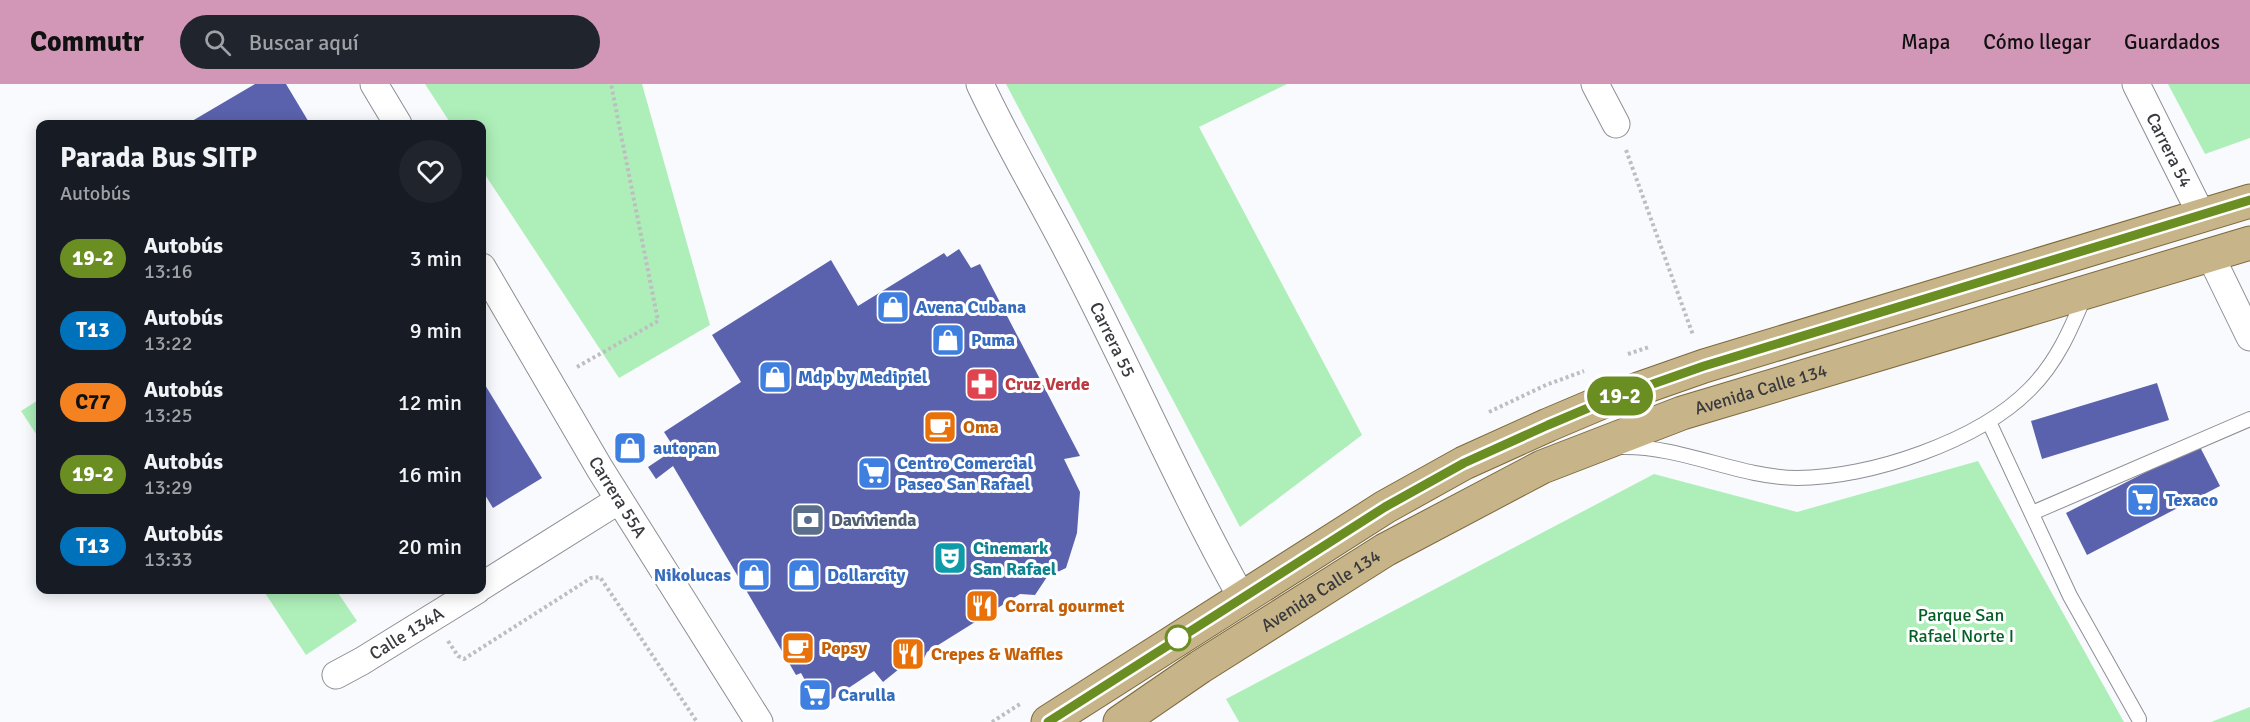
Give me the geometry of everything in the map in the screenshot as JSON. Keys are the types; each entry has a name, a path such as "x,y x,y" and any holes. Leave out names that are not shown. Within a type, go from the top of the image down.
{"main road":[{"name":"Avenida Calle 134","path":"1048,722 1385,507 1464,463 1607,400 1704,366 2250,201"},
{"name":"Avenida Calle 134","path":"1120,722 1200,667 1385,550 1542,467 1682,413 2250,243"}],"street":[{"path":"374,84 396,120"},
{"name":"Carrera 55","path":"980,84 1010,148 1074,264 1199,518 1242,598"},
{"path":"1595,84 1616,124"},
{"name":"Carrera 54","path":"2136,84 2202,216"},
{"path":"2210,255 2250,336"},
{"name":"Carrera 55A","path":"486,274 619,500 759,722"},
{"path":"486,583 619,500"},
{"name":"Calle 134A","path":"336,675 471,594"}],"lane":[{"path":"1591,447 1639,446 1687,456 1739,471 1797,478 1856,472 1933,449 1989,422 2030,388 2063,347 2086,291"},
{"path":"2031,513 2250,419"},
{"path":"1989,422 2070,596 2139,719"}],"path":[{"path":"577,367 658,321 611,84"},
{"path":"1616,124 1704,366"},
{"path":"432,618 458,656 464,659 591,578 600,577 697,722"}],"green space":[{"path":"425,84 642,84 710,325 619,378 486,176 486,120 448,120"},
{"path":"1006,84 1287,84 1199,127 1362,435 1240,527"},
{"path":"2168,84 2250,84 2250,138 2205,154"},
{"path":"36,402 36,434 21,411"},
{"name":"Parque San Rafael Norte I","path":"1978,461 2124,722 1239,722 1226,699 1654,474 1797,512"},
{"path":"266,594 339,594 357,621 306,655"},
{"path":"2250,707 2250,722 2211,722"}],"building":[{"path":"255,84 286,84 308,120 194,120"},
{"name":"Centro Comercial Paseo San Rafael","path":"959,249 971,268 980,264 1080,456 1064,459 1080,492 1077,533 1066,568 1047,577 1035,595 1020,594 927,652 920,667 899,669 883,682 874,671 820,707 801,673 796,675 673,466 656,479 648,467 666,455 663,449 671,443 664,432 741,382 712,335 831,260 858,306 944,253 947,257"},
{"path":"2157,383 2169,420 2042,459 2031,421"},
{"path":"486,387 542,478 493,508 486,497"},
{"name":"Texaco","path":"2199,445 2220,486 2087,555 2066,513"}],"bus line":[{"name":"19-2","path":"1048,722 1385,507 1464,463 1548,425 1607,400 1704,366 2250,200"}],"place":[{"name":"Avena Cubana","path":"893,307"},
{"name":"Puma","path":"948,340"},
{"name":"Mdp by Medipiel","path":"775,377"},
{"name":"Cruz Verde","path":"982,384"},
{"name":"Oma","path":"940,427"},
{"name":"autopan","path":"630,448"},
{"name":"Centro Comercial Paseo San Rafael","path":"874,473"},
{"name":"Texaco","path":"2143,500"},
{"name":"Davivienda","path":"808,520"},
{"name":"Cinemark San Rafael","path":"950,558"},
{"name":"Nikolucas","path":"754,575"},
{"name":"Dollarcity","path":"804,575"},
{"name":"Corral gourmet","path":"982,606"},
{"name":"Popsy","path":"798,648"},
{"name":"Crepes & Waffles","path":"908,654"},
{"name":"Carulla","path":"815,695"}]}
